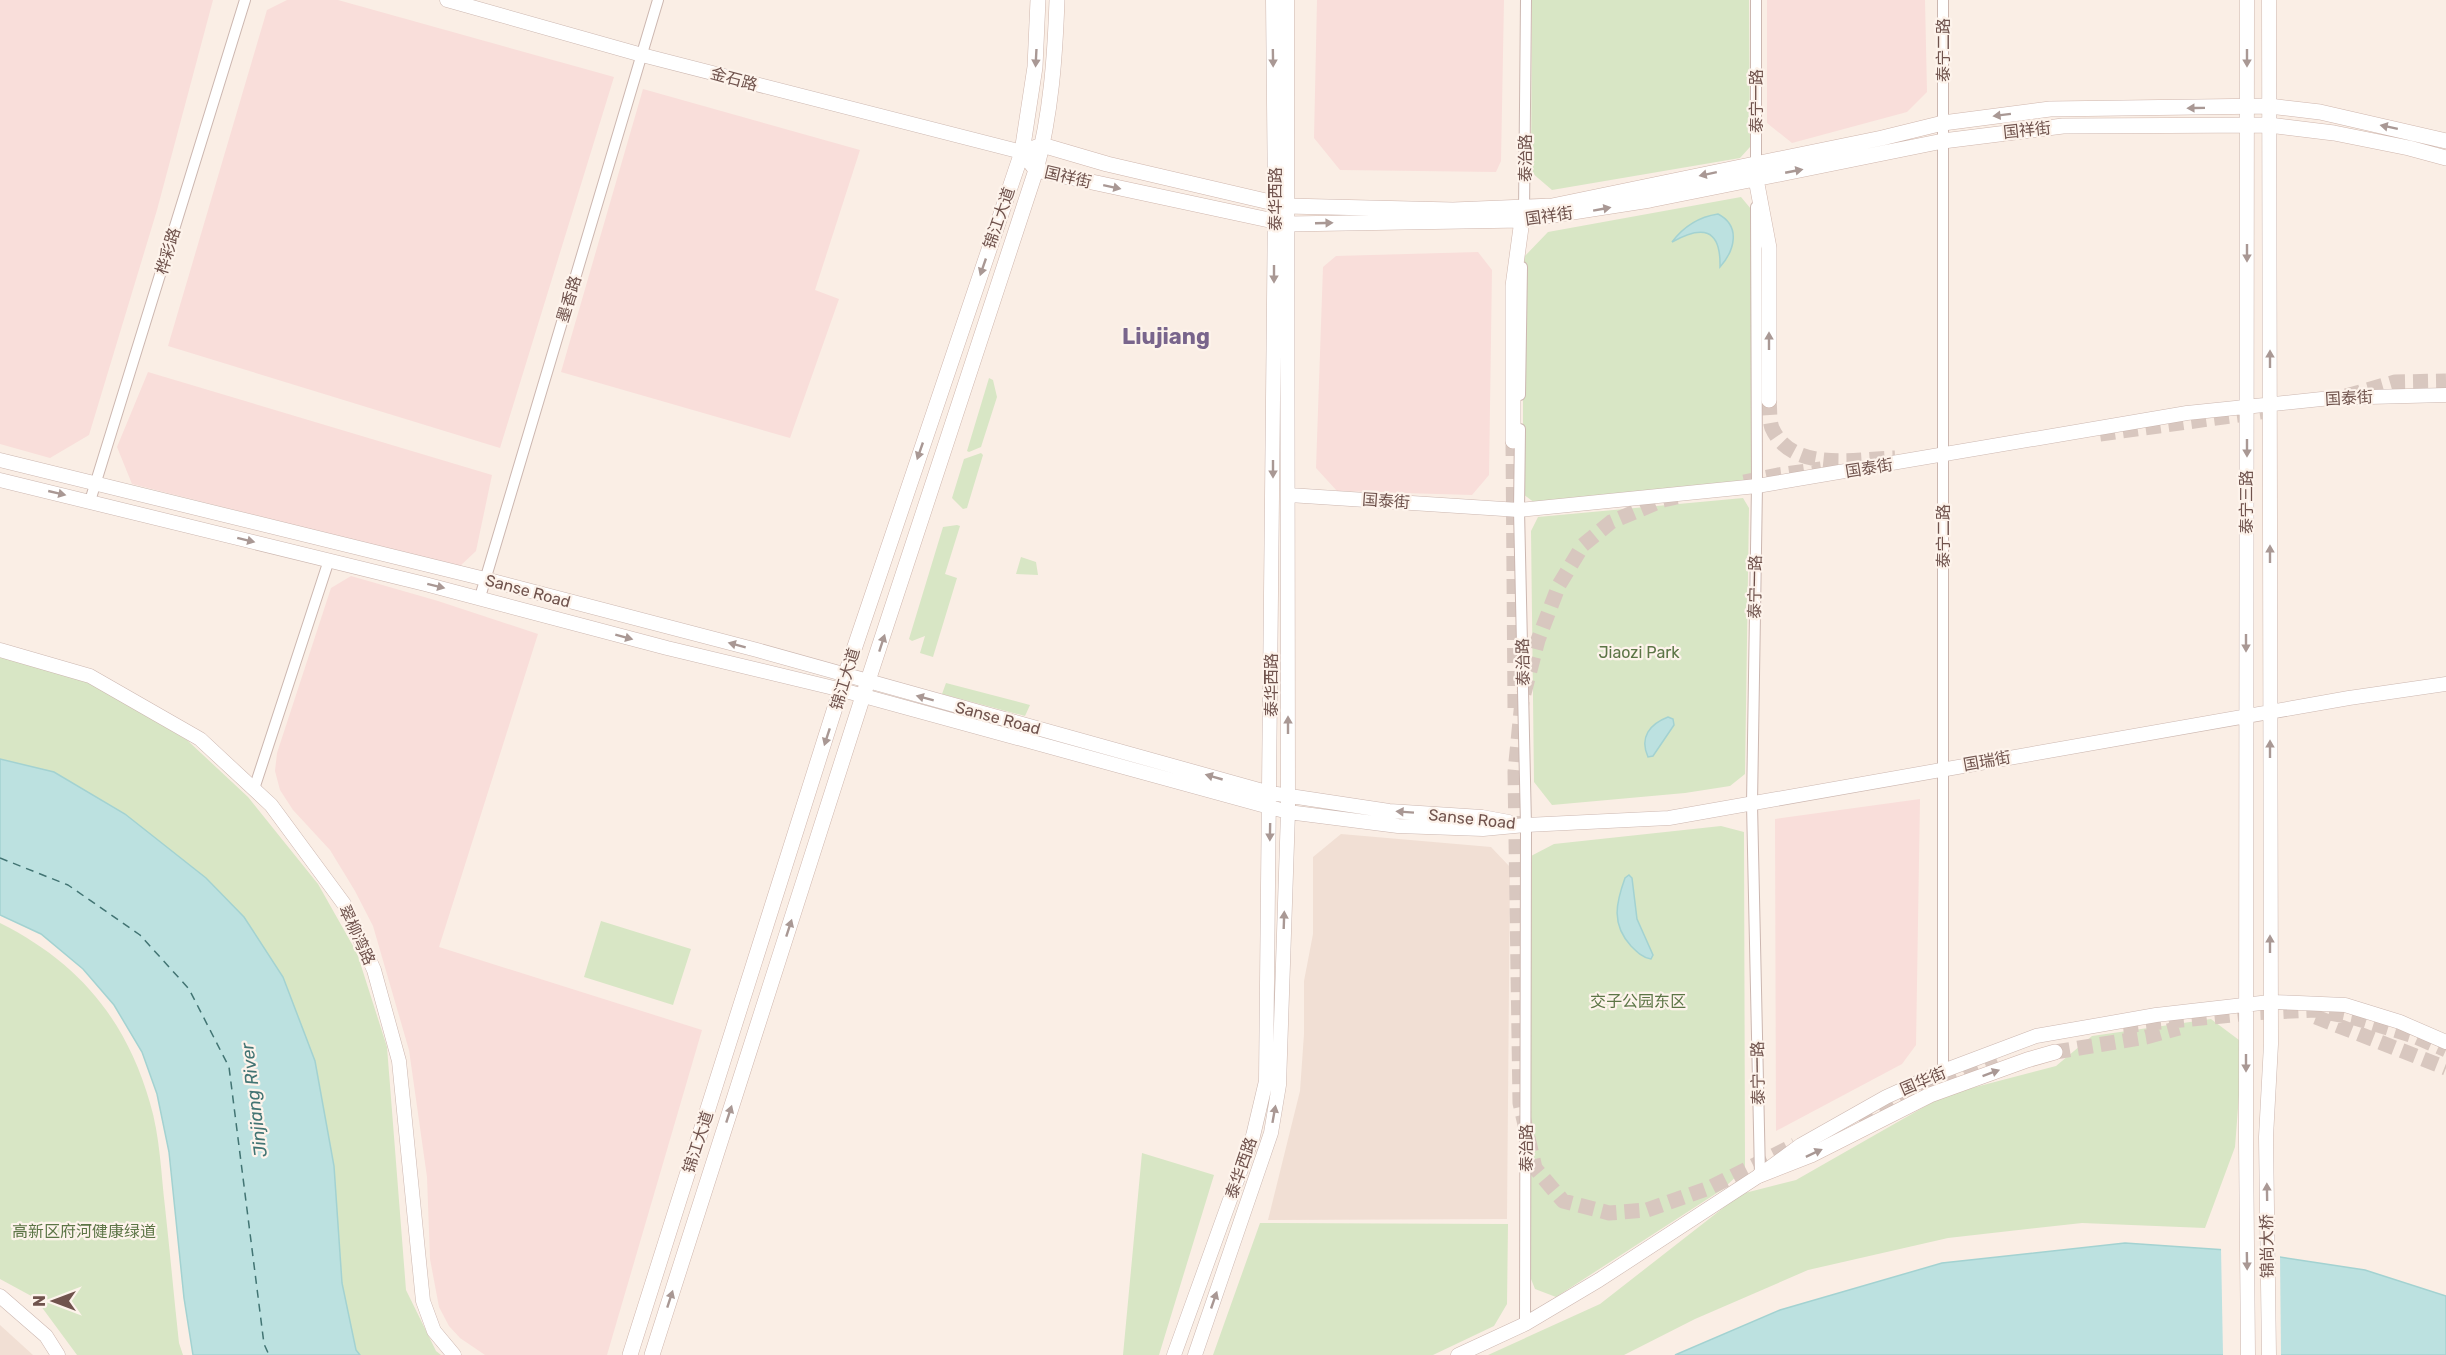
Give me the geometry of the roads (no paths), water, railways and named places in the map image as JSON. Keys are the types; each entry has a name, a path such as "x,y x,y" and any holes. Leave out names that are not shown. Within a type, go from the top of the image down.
{"main road":[{"name":"锦江大道","path":"630,1355 844,683 1022,152 1035,67 1038,0"},
{"name":"锦江大道","path":"652,1355 1036,170 1054,69 1057,0"},
{"name":"国祥街","path":"1756,171 1942,123 2050,109 2270,106 2320,112 2446,141"},
{"name":"国祥街","path":"1523,214 1281,205 1107,164 1042,145 1022,152 1036,170 1281,223 1523,214 1552,206 1756,171 1942,141 2064,126 2270,125 2334,133 2446,158"},
{"path":"1756,171 1769,248 1769,400"},
{"path":"1513,441 1513,286 1523,214"},
{"path":"1760,1175 1811,1155 1930,1095 2055,1052"}],"street":[{"name":"桦彩路","path":"90,501 245,0"},
{"name":"金石路","path":"447,0 642,55 1022,152"},
{"name":"墨香路","path":"480,597 658,0"},
{"name":"泰华西路","path":"1273,0 1281,205"},
{"name":"泰华西路","path":"1174,1355 1253,1136 1266,1081 1281,205 1287,0"},
{"name":"泰治路","path":"1525,1324 1526,825 1519,510 1526,0"},
{"name":"泰宁一路","path":"1756,0 1757,486 1752,804 1760,1175"},
{"name":"泰宁二路","path":"1942,0 1942,1071"},
{"name":"泰宁三路","path":"2247,0 2247,1005"},
{"name":"泰宁三路","path":"2270,0 2270,1002"},
{"name":"泰华西路","path":"1195,1355 1271,1132 1279,1085 1288,812 1289,495 1281,223"},
{"name":"国泰街","path":"1289,495 1519,510 1757,486 2187,413 2331,398 2446,395"},
{"name":"Sanse Road","path":"0,460 485,579 757,650 844,683"},
{"name":"Sanse Road","path":"0,480 480,597 667,648 844,683 1270,800 1288,812 1398,826 1483,829 1526,825"},
{"path":"254,789 329,560"},
{"name":"翠柳湾路","path":"0,650 90,676 200,739 271,805 344,904 374,970 399,1061 423,1301 434,1331 453,1355"},
{"name":"国瑞街","path":"1526,825 1669,818 2246,716 2446,684"},
{"name":"Sanse Road","path":"1270,800 1288,797 1389,811 1482,817 1526,825"},
{"name":"国华街","path":"1458,1355 1525,1324 1599,1280 1760,1175 1801,1145 1876,1102 1942,1071 2036,1036 2156,1015 2270,1002 2345,1005 2400,1022 2446,1042"},
{"name":"锦尚大桥","path":"2269,1355 2266,1137 2271,1044 2270,1002"},
{"name":"锦尚大桥","path":"2247,1005 2248,1355"},
{"path":"0,1296 46,1336 58,1355"}],"water":[{"path":"1718,214 1730,225 1733,232 1732,246 1720,267 1717,244 1708,234 1692,233 1672,242 1692,223"},
{"path":"1668,717 1673,719 1674,725 1653,756 1648,757 1645,743 1648,732 1656,723"},
{"name":"Jinjiang River","path":"0,759 54,772 125,814 206,878 244,917 283,977 315,1061 334,1166 342,1283 356,1350 360,1355 193,1355 184,1298 169,1152 157,1094 142,1052 114,1005 83,969 41,934 0,915"},
{"path":"1629,875 1632,878 1637,919 1653,955 1651,959 1643,956 1631,946 1620,930 1617,913 1619,896 1625,878"},
{"path":"2125,1243 2241,1251 2365,1270 2446,1296 2446,1355 1675,1355 1780,1310 1942,1263"}],"tunnel":[{"path":"2346,396 2395,382 2446,381"},
{"path":"1769,400 1772,428 1781,442 1794,452 1809,458 1826,460 1895,458"},
{"path":"2100,434 2282,409"},
{"path":"1513,441 1515,708"},
{"path":"1744,482 1821,469"},
{"path":"1677,497 1663,500 1611,522 1583,545 1559,585 1538,640 1522,701 1515,772 1520,1103 1535,1168 1563,1201 1609,1213 1647,1210 1709,1188 1795,1145"},
{"path":"2123,1026 2251,1013 2315,1010 2355,1018 2414,1036 2446,1050"},
{"path":"2316,1017 2446,1068"},
{"path":"2055,1052 2146,1037 2179,1028"},
{"path":"1858,1118 1996,1058"}],"district":[{"name":"Liujiang","path":"1166,336"}],"park label":[{"name":"Jiaozi Park","path":"1639,652"},
{"name":"交子公园东区","path":"1638,1001"},
{"name":"高新区府河健康绿道","path":"84,1231"}]}
